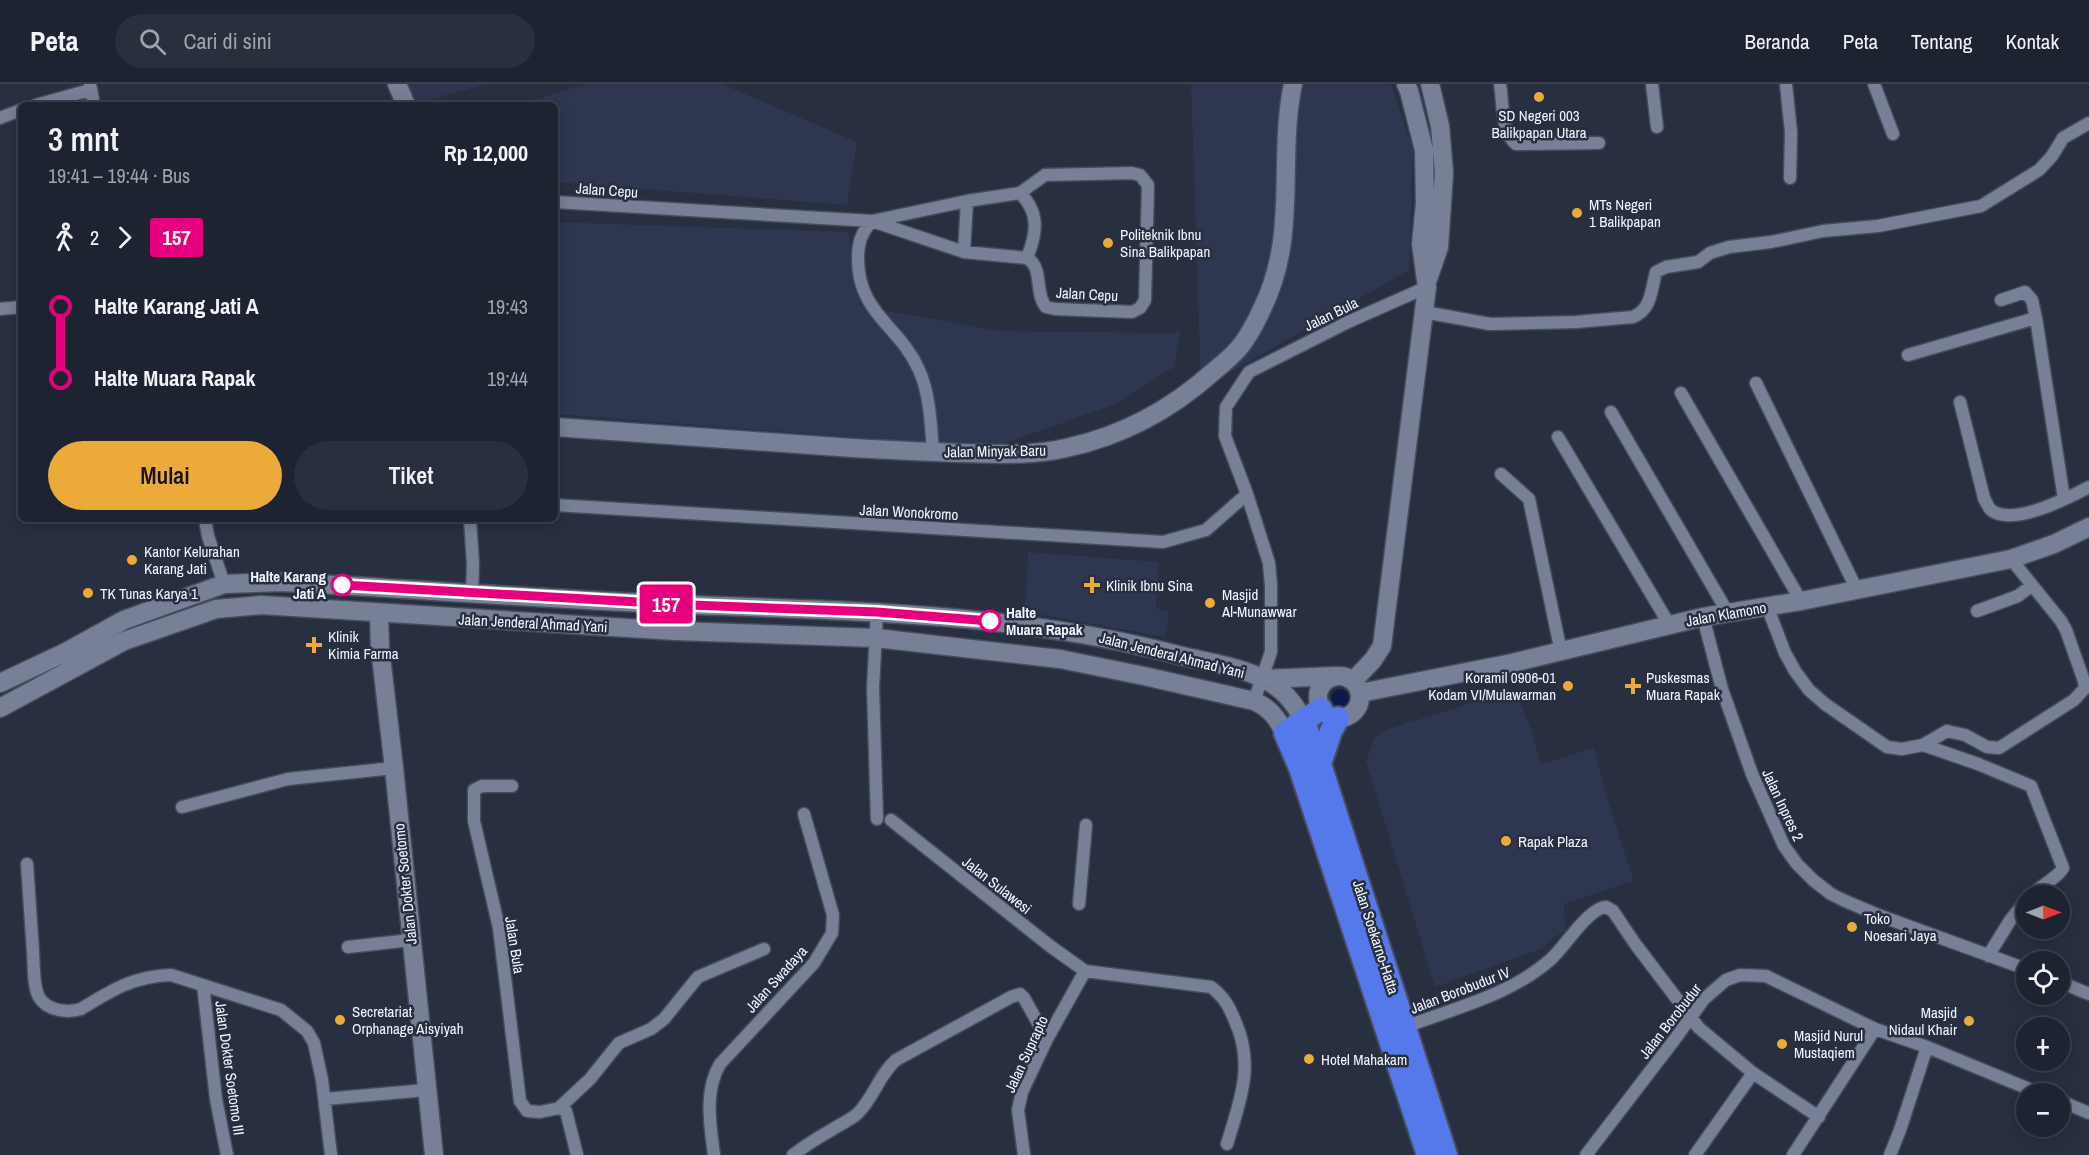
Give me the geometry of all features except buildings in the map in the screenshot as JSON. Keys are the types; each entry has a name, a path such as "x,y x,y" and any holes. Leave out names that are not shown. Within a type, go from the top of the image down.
{"highway":[{"name":"Jalan Soekarno-Hatta","path":"1312,720 1320,764 1446,1155"},
{"name":"Jalan Soekarno-Hatta","path":"1312,720 1300,768 1428,1155"},
{"path":"1312,720 1331,731 1320,764"}],"main road":[{"path":"397,84 405,102"},
{"path":"1281,84 1287,112"},
{"name":"Jalan Minyak Baru","path":"558,427 933,452 1030,454 1065,449 1095,441 1131,427 1162,411 1192,391 1242,344 1258,317 1275,274 1282,243 1286,210 1287,112 1293,84"},
{"path":"1406,84 1424,150 1425,203 1421,244 1427,283"},
{"path":"1351,683 1373,660 1382,646 1427,283 1439,247 1444,173 1434,85"},
{"name":"Jalan Klamono","path":"1263,679 1351,683 1561,652 1669,624 1802,601 2011,559 2086,534"},
{"name":"Jalan Jenderal Ahmad Yani","path":"0,683 66,652 124,620 224,584 281,582 690,605 877,612 1022,624 1145,646 1243,671 1281,689 1312,720"},
{"name":"Jalan Jenderal Ahmad Yani","path":"0,708 124,641 216,609 261,605 676,631 876,638 1060,660 1254,701 1264,705 1272,712 1312,720"},
{"name":"Jalan Dokter Soetomo","path":"379,614 380,648 434,1155"},
{"path":"1328,678 1351,683 1360,700 1355,711 1344,718 1312,720 1318,703 1319,689 1328,678"}],"street":[{"path":"1500,84 1507,130 1516,144 1599,143"},
{"path":"1652,84 1657,127"},
{"path":"1786,84 1791,132 1790,178"},
{"path":"1874,84 1893,134"},
{"path":"45,102 90,87 93,102"},
{"path":"0,118 18,111"},
{"path":"1424,312 1490,324 1576,322 1633,317 1641,314 1648,302 1652,294 1656,272 1666,267 1698,262 1715,251 1981,206 2039,170 2052,156 2062,138 2089,123"},
{"name":"Jalan Cepu","path":"558,202 872,221 964,252 1027,258 1033,261 1036,267 1041,300 1046,307 1137,310 1145,300 1148,184 1140,175 1132,173 1055,174 1039,178 1020,193 967,201 872,221"},
{"path":"1020,193 1029,202 1035,221 1035,237 1027,258"},
{"path":"964,252 967,201"},
{"path":"872,221 860,237 858,258 861,284 876,315 910,354 919,369 924,384 933,452"},
{"name":"Jalan Bula","path":"1247,494 1225,436 1226,407 1249,372 1427,283"},
{"path":"2001,300 2025,292 2032,300 2037,318 2064,500"},
{"path":"0,309 18,307"},
{"path":"1908,355 2037,318"},
{"path":"1756,383 1857,590"},
{"path":"1681,393 1802,601"},
{"path":"1960,402 1984,498 1990,510 2015,515 2038,510 2089,488"},
{"path":"1611,412 1728,613"},
{"path":"1558,437 1669,624"},
{"path":"1501,474 1529,499 1561,652"},
{"path":"1247,494 1269,563 1271,586 1271,652 1254,701"},
{"name":"Jalan Wonokromo","path":"558,505 1163,542 1206,530 1247,494"},
{"path":"206,522 224,584"},
{"path":"470,522 472,594"},
{"path":"1767,606 1775,632 1795,671 1817,697 1887,747 1902,749 1923,745 1947,731 1965,735 1987,747 1999,748 2065,706 2087,688 2066,630 2011,559"},
{"path":"1977,611 2018,596 2031,586"},
{"path":"877,612 873,688 877,819"},
{"name":"Jalan Inpres 2","path":"1703,617 1722,689 1752,774 1784,846 1797,864 1821,886 1843,900 2016,966"},
{"path":"1923,745 2031,786 2063,868 2061,873 2043,885"},
{"path":"182,807 288,779 394,768"},
{"name":"Jalan Bula","path":"512,786 482,786 474,790 474,821 499,928 520,1101 527,1111 540,1112 559,1108"},
{"name":"Jalan Swadaya","path":"714,1155 710,1094 715,1073 720,1064 814,963 832,933 833,915 804,814"},
{"name":"Jalan Sulawesi","path":"891,820 1085,971"},
{"path":"1079,904 1086,825"},
{"path":"27,864 34,976 38,997 48,1006 62,1011 81,1009 129,982 171,975 281,1010 295,1019 314,1043 325,1099 331,1155"},
{"name":"Jalan Borobudur IV","path":"1405,1027 1520,982 1552,958 1588,918 1602,907 1613,910 1690,1019"},
{"path":"1988,956 2016,913"},
{"path":"348,947 411,940"},
{"path":"577,1155 566,1111 559,1108 590,1079 619,1043 651,1029 664,1019 698,976 764,949"},
{"path":"1085,971 1211,987 1227,1002 1241,1034 1246,1064 1239,1105 1227,1144"},
{"name":"Jalan Suprapto","path":"1024,1155 1019,1102 1047,1039 1085,971"},
{"name":"Jalan Borobudur","path":"1586,1155 1704,999 1726,980 1740,975 1766,976 1875,1029 1927,1047 2016,1084"},
{"name":"Jalan Dokter Soetomo III","path":"203,985 216,1099 227,1155"},
{"path":"2070,986 2089,994"},
{"path":"793,1155 856,1115 867,1103 877,1082 896,1060 1011,997 1020,994 1024,998 1047,1039"},
{"path":"1690,1019 1710,1039 1753,1073 1819,1117"},
{"path":"1793,1155 1875,1029"},
{"path":"1890,1155 1927,1047"},
{"path":"1695,1155 1753,1073"},
{"path":"325,1099 426,1090"},
{"path":"2070,1105 2089,1113"}],"shaded area":[{"path":"408,84 485,84 424,102 416,102"},
{"path":"586,84 722,84 857,142 847,205 558,182 558,102 527,102"},
{"path":"1191,84 1391,84 1413,149 1409,270 1201,389"},
{"path":"558,222 848,232 860,306 1000,331 1174,333 1181,328 1174,367 1113,405 992,448 558,414"},
{"name":"Klinik Ibnu Sina","path":"1028,552 1159,562 1156,608 1169,612 1165,637 1025,612"},
{"path":"1336,689 1344,689 1349,694 1347,705 1336,707 1331,702 1331,694"},
{"name":"Rapak Plaza","path":"1514,689 1531,729 1541,764 1594,748 1608,801 1634,881 1564,904 1565,931 1551,939 1544,948 1435,987 1366,761 1375,737 1386,730"}],"bus line":[{"name":"157","path":"342,585 690,605 828,609 990,621"}],"place":[{"name":"SD Negeri 003 Balikpapan Utara","path":"1539,97"},
{"name":"MTs Negeri 1 Balikpapan","path":"1577,213"},
{"name":"Politeknik Ibnu Sina Balikpapan","path":"1108,243"},
{"name":"Kantor Kelurahan Karang Jati","path":"132,560"},
{"name":"Halte Karang Jati A","path":"342,585"},
{"name":"Klinik Ibnu Sina","path":"1092,585"},
{"name":"TK Tunas Karya 1","path":"88,593"},
{"name":"Masjid Al-Munawwar","path":"1210,603"},
{"name":"Halte Muara Rapak","path":"990,621"},
{"name":"Klinik Kimia Farma","path":"314,645"},
{"name":"Koramil 0906-01 Kodam VI/Mulawarman","path":"1568,686"},
{"name":"Puskesmas Muara Rapak","path":"1633,686"},
{"name":"Rapak Plaza","path":"1506,841"},
{"name":"Toko Noesari Jaya","path":"1852,927"},
{"name":"Secretariat Orphanage Aisyiyah","path":"340,1020"},
{"name":"Masjid Nidaul Khair","path":"1969,1021"},
{"name":"Masjid Nurul Mustaqiem","path":"1782,1044"},
{"name":"Hotel Mahakam","path":"1309,1059"}]}
